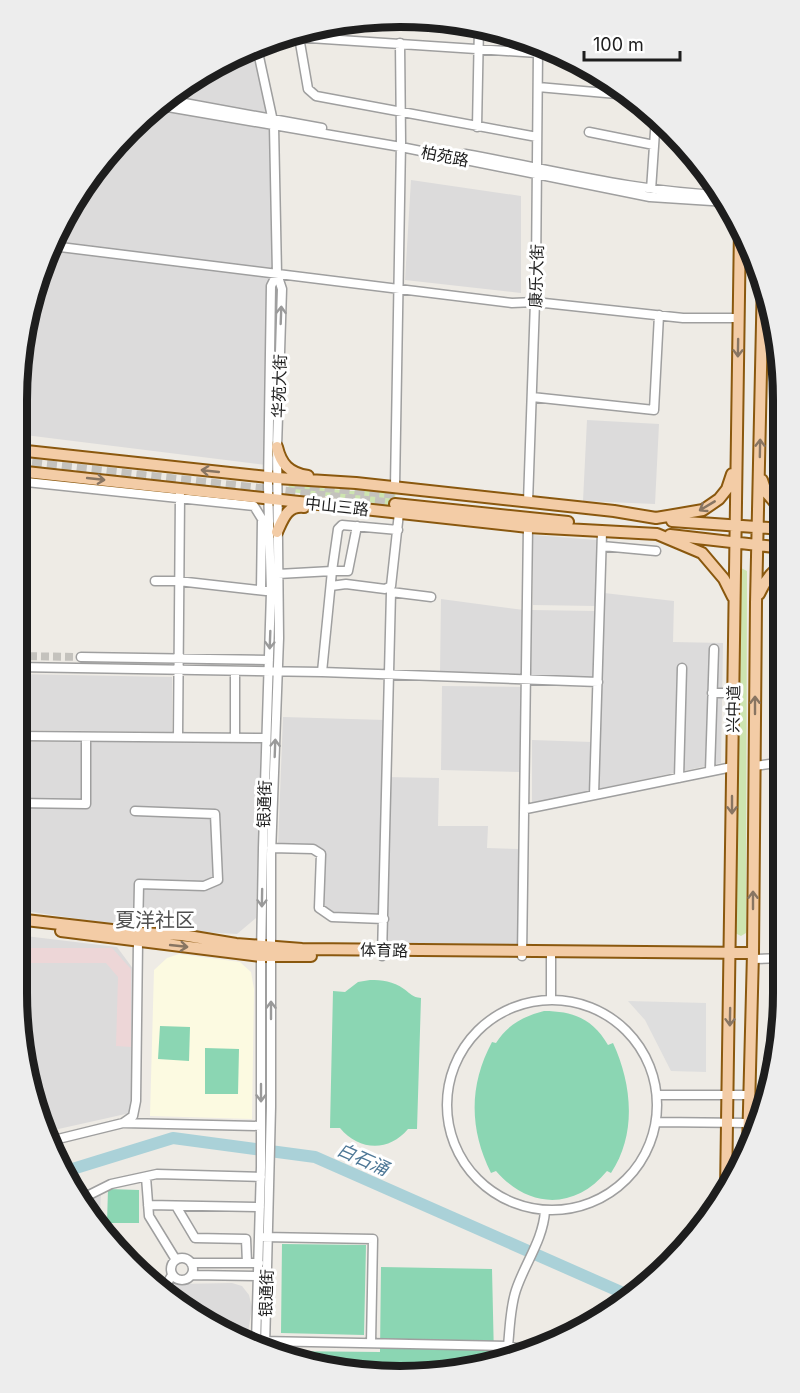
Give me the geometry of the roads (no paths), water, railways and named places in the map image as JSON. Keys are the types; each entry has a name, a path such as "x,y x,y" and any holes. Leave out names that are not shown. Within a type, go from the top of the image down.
{"main road":[{"name":"兴中道","path":"727,1174 740,245"},
{"name":"兴中道","path":"748,1128 753,956 756,603 762,312"},
{"path":"277,447 281,461 286,468 303,476 356,483"},
{"name":"中山三路","path":"27,451 272,477 356,483 396,500 528,527 657,534"},
{"path":"657,519 704,510 727,489 735,462"},
{"path":"759,470 766,492 773,500"},
{"name":"中山三路","path":"27,473 68,481 130,488 273,499 353,508 396,500 528,502 630,513 657,519"},
{"name":"中山三路","path":"396,500 773,528"},
{"name":"中山三路","path":"396,500 773,547"},
{"path":"277,532 287,511 297,506 327,509 353,508"},
{"path":"657,534 702,553 724,579 734,599"},
{"path":"756,603 764,582 773,572"},
{"name":"体育路","path":"27,920 138,937"},
{"name":"体育路","path":"27,926 266,950 753,956"}],"street":[{"path":"477,127 479,36"},
{"path":"311,38 530,51"},
{"path":"297,42 308,89 311,93 327,99 537,137"},
{"path":"331,586 346,584 385,589 391,586 398,530 396,500 401,145 400,43"},
{"name":"康乐大街","path":"528,502 535,302 538,53"},
{"name":"华苑大街","path":"259,54 273,123 277,274 282,289 277,447 272,477"},
{"path":"538,87 612,94"},
{"name":"柏苑路","path":"176,102 273,123"},
{"name":"柏苑路","path":"169,107 401,145 651,190 711,195"},
{"path":"651,190 655,128"},
{"path":"589,132 654,145"},
{"name":"柏苑路","path":"537,170 650,197 715,201"},
{"path":"60,247 512,303 535,302 682,318 738,318"},
{"name":"华苑大街","path":"272,477 271,286 277,274"},
{"path":"532,397 654,410 659,315"},
{"name":"银通街","path":"260,1339 266,1167 264,1130 266,738 274,672 269,660 275,592 272,477"},
{"path":"27,481 68,481"},
{"path":"177,737 180,493 254,506 262,519 261,590"},
{"path":"266,950 271,848 275,592 278,574 273,499"},
{"path":"322,672 338,529 342,525 398,530"},
{"path":"346,584 357,526"},
{"path":"522,954 526,809 528,527"},
{"path":"594,795 602,532"},
{"path":"602,546 656,551"},
{"path":"278,574 348,571"},
{"path":"155,581 178,581 275,592"},
{"path":"382,953 391,592 431,597"},
{"path":"710,771 714,649"},
{"path":"81,657 269,660"},
{"path":"27,667 322,672 598,682"},
{"path":"678,778 682,668"},
{"path":"235,671 235,738"},
{"path":"712,693 733,693"},
{"path":"27,736 266,738"},
{"path":"27,803 86,804 86,736"},
{"path":"754,765 773,763"},
{"path":"526,809 732,766"},
{"path":"123,1123 133,1116 136,1101 139,885 204,886 218,880 215,814 135,811"},
{"path":"271,848 314,849 321,855 319,908 332,917 384,919"},
{"path":"551,954 551,1000"},
{"path":"753,956 773,954"},
{"path":"753,956 773,957"},
{"path":"565,1000 592,1008 622,1026 637,1042 644,1054 655,1080 657,1095 657,1122 640,1163 617,1188 595,1201 570,1209 545,1211 522,1206 500,1197 482,1184 466,1167 454,1147 448,1125 446,1102 449,1079 457,1058 470,1038 486,1022 506,1010 528,1002 565,1000"},
{"path":"657,1095 748,1095"},
{"path":"657,1122 748,1123"},
{"path":"57,1139 123,1123 264,1130"},
{"name":"银通街","path":"260,1339 258,1276 264,1237 260,1207 261,1177 266,1167"},
{"path":"87,1196 111,1184 157,1174 261,1177"},
{"path":"146,1177 149,1216 176,1260"},
{"path":"148,1205 260,1207"},
{"path":"176,1206 195,1238 246,1239 247,1263"},
{"path":"508,1346 511,1310 517,1289 537,1245 544,1224 545,1211"},
{"path":"264,1237 373,1239 371,1343"},
{"path":"176,1260 186,1259 191,1263 192,1275"},
{"path":"167,1284 176,1260"},
{"path":"191,1263 259,1263"},
{"path":"172,1275 182,1281 192,1275 258,1276"},
{"path":"271,1343 371,1343 515,1348"}],"waterway":[{"name":"白石涌","path":"71,1169 173,1138 315,1157 622,1292"}],"tunnel":[{"path":"27,463 395,504"},
{"path":"295,484 396,494"},
{"path":"27,656 81,657"}],"district":[{"name":"夏洋社区","path":"155,920"}]}
